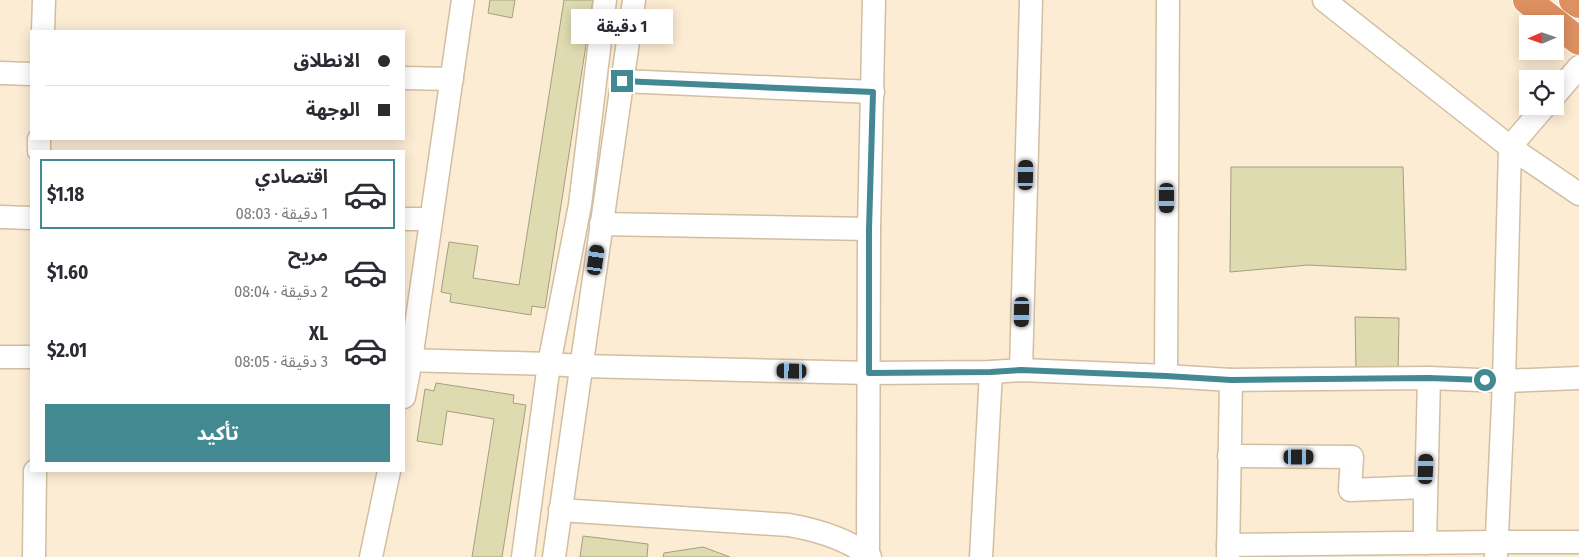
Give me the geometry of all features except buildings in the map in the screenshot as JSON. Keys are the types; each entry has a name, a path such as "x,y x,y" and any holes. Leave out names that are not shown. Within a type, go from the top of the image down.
{"highway":[{"path":"1527,0 1579,42"},
{"path":"1574,0 1579,4"}],"street":[{"path":"43,30 44,0"},
{"path":"405,388 432,219 463,0"},
{"path":"523,557 549,364 580,205 605,0"},
{"path":"554,557 634,0"},
{"path":"560,510 789,525 834,536 869,556 869,229 874,0"},
{"path":"1021,370 1031,0"},
{"path":"1166,376 1168,0"},
{"path":"1324,0 1510,147 1579,194"},
{"path":"1564,84 1579,67"},
{"path":"0,73 30,74"},
{"path":"405,78 452,78"},
{"path":"622,81 873,92"},
{"path":"1496,549 1504,381 1510,147 1537,115"},
{"path":"0,217 30,218"},
{"path":"405,219 432,219"},
{"path":"601,224 869,229"},
{"path":"0,357 30,357"},
{"path":"408,360 869,373 1021,370 1231,380 1429,378 1504,381 1579,378"},
{"path":"981,557 991,372"},
{"path":"1425,543 1429,378"},
{"path":"1231,380 1228,551 1425,543 1496,549 1579,542"},
{"path":"1229,456 1352,457 1350,490 1425,487 1425,543"},
{"path":"34,557 35,472"},
{"path":"371,557 389,472"}],"route":[{"path":"622,81 873,92 869,229 869,373 1021,370 1231,380 1429,378 1485,380"}]}
